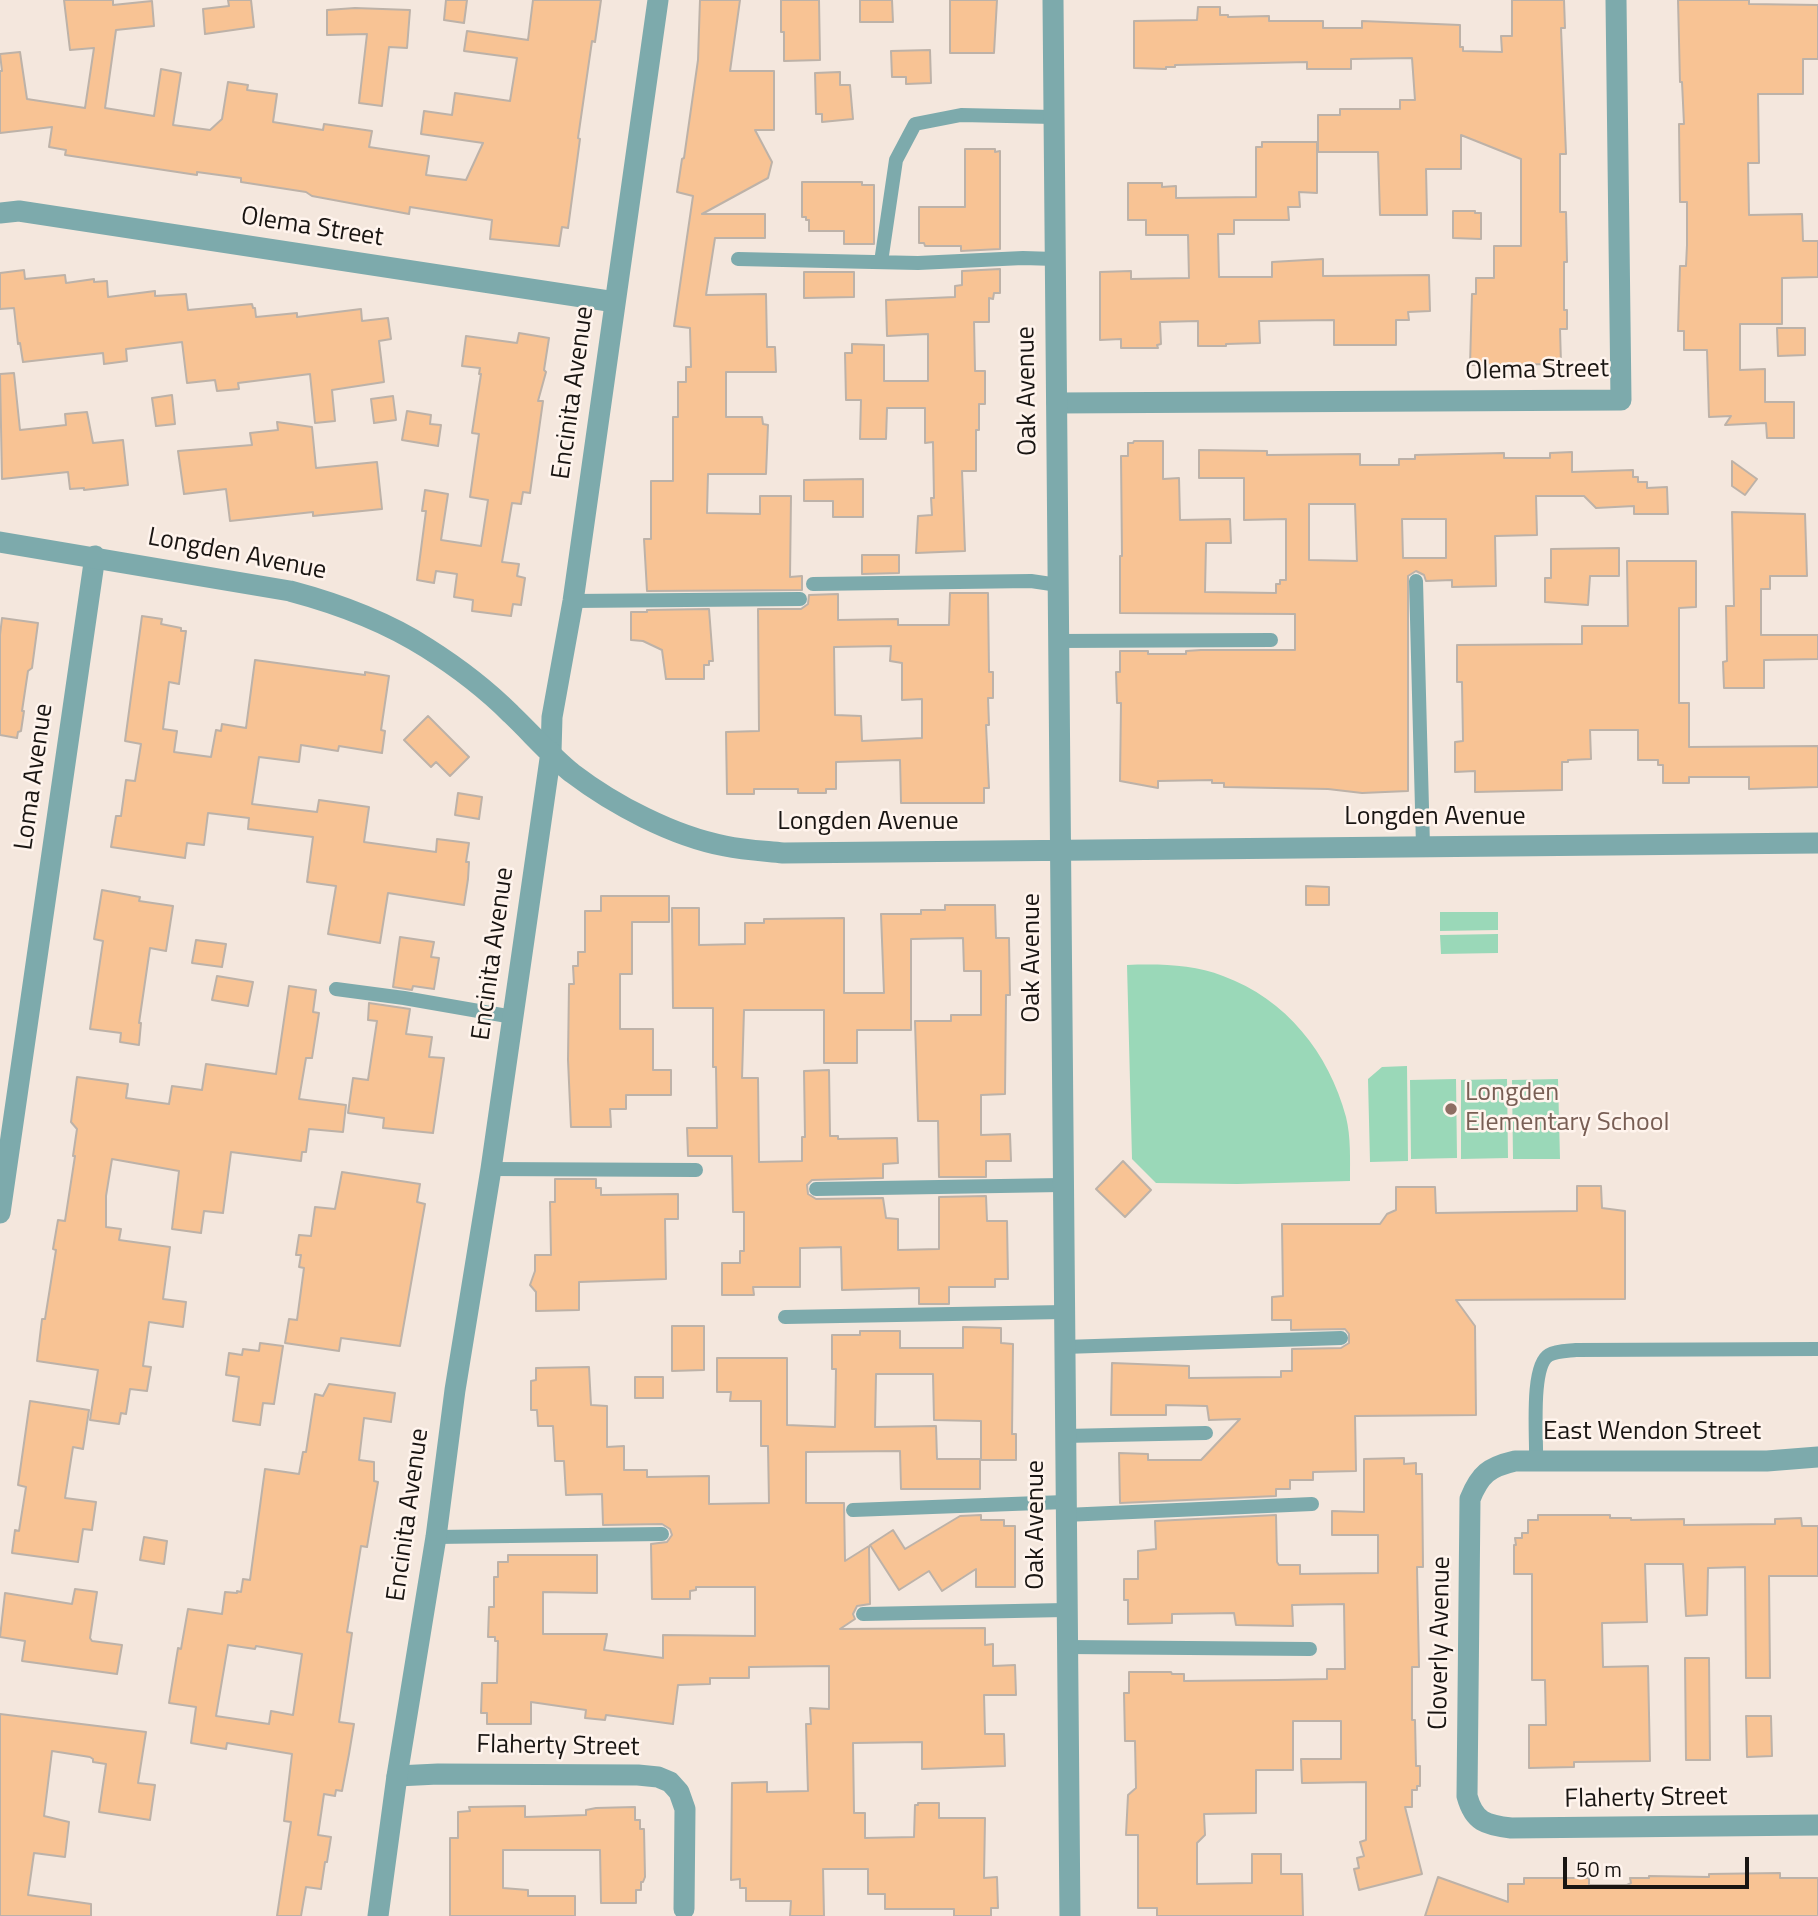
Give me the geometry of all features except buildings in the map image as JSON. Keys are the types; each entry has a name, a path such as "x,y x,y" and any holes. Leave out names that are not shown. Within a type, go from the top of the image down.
{"street":[{"name":"Encinita Avenue","path":"378,1916 397,1776 436,1537 455,1390 491,1169 551,752 552,717 573,601 658,0"},
{"name":"Oak Avenue","path":"1053,0 1065,1609 1070,1916"},
{"name":"Olema Street","path":"1057,403 1621,400 1616,0"},
{"name":"Olema Street","path":"0,213 19,211 615,302"},
{"name":"Longden Avenue","path":"0,542 290,591 336,604 384,623 427,648 465,675 509,711 571,772 626,807 668,829 725,846 783,853 1818,843"},
{"name":"Loma Avenue","path":"0,1213 95,556"},
{"name":"East Wendon Street","path":"1488,1471 1501,1464 1516,1461 1767,1461 1818,1457"},
{"name":"Cloverly Avenue","path":"1477,1818 1471,1810 1467,1796 1470,1499 1478,1481 1488,1471"},
{"name":"Flaherty Street","path":"397,1776 451,1774 658,1777 679,1792 685,1809 684,1909"},
{"name":"Flaherty Street","path":"1477,1818 1492,1826 1511,1828 1818,1825"}],"lane":[{"path":"881,262 896,160 915,124 961,115 1054,117"},
{"path":"738,259 918,263 1055,259"},
{"path":"813,583 1031,581 1058,585"},
{"path":"1416,581 1423,846"},
{"path":"573,601 800,599"},
{"path":"1058,641 1271,640"},
{"path":"336,989 513,1017"},
{"path":"491,1169 696,1170"},
{"path":"816,1189 1062,1185"},
{"path":"785,1317 1064,1312"},
{"path":"1064,1347 1341,1338"},
{"path":"1536,1461 1537,1380 1541,1363 1550,1354 1576,1350 1818,1349"},
{"path":"1064,1436 1206,1433"},
{"path":"853,1510 1312,1504"},
{"path":"436,1537 662,1534"},
{"path":"863,1614 1065,1609"},
{"path":"1067,1647 1310,1649"}],"green space":[{"path":"1440,912 1498,912 1498,930 1440,931"},
{"path":"1498,934 1498,953 1441,954 1440,935"},
{"path":"1127,965 1175,966 1212,972 1246,986 1285,1014 1316,1050 1338,1094 1349,1132 1350,1181 1156,1183 1132,1159"},
{"path":"1407,1066 1408,1161 1370,1162 1368,1079 1382,1067"},
{"path":"1456,1079 1457,1158 1411,1159 1410,1080"},
{"path":"1507,1079 1508,1158 1461,1159 1461,1080"},
{"path":"1558,1079 1560,1159 1513,1159 1512,1080"}],"place":[{"name":"Longden Elementary School","path":"1451,1109"}]}
